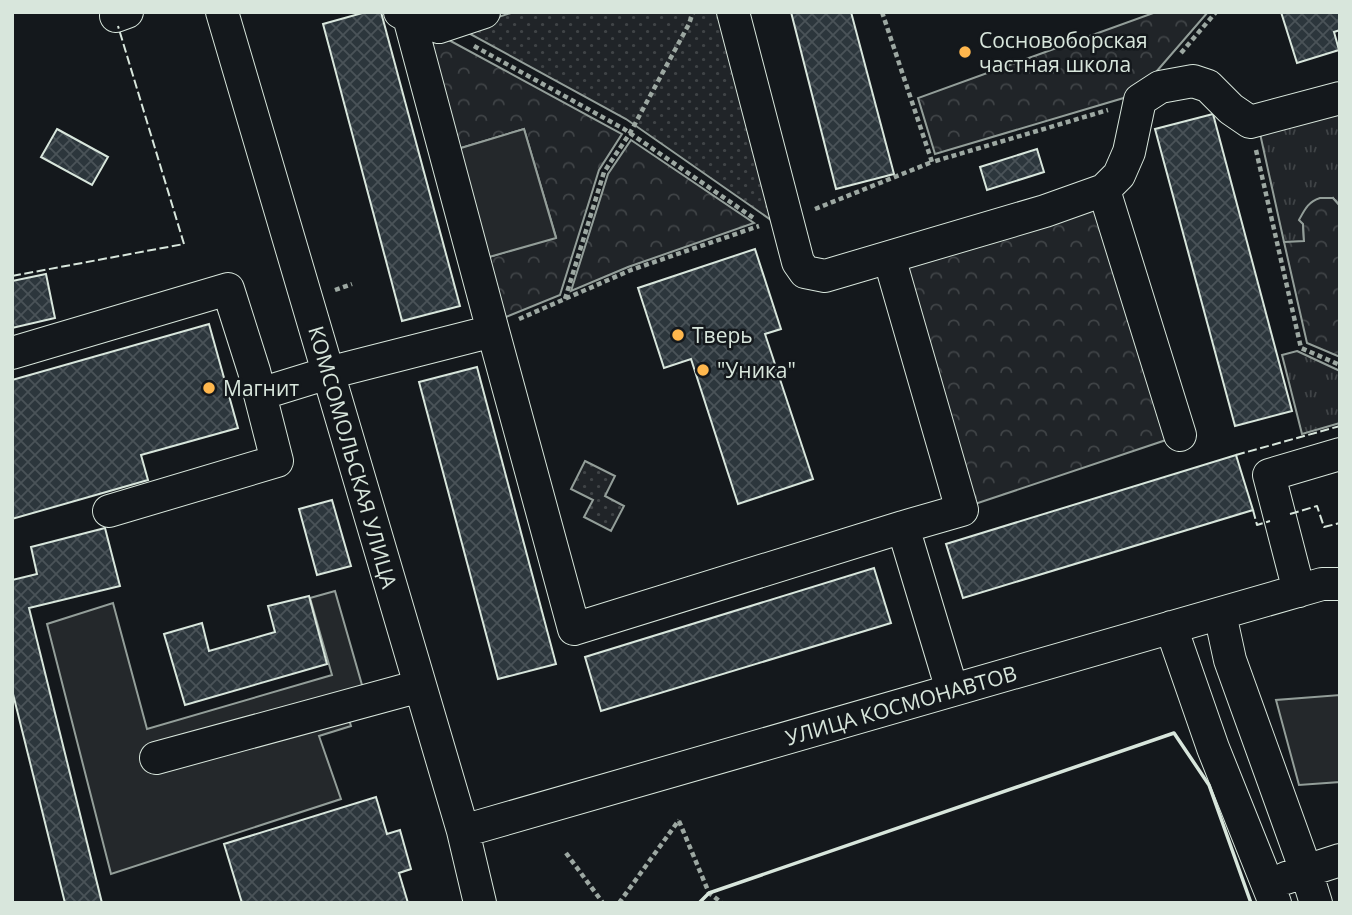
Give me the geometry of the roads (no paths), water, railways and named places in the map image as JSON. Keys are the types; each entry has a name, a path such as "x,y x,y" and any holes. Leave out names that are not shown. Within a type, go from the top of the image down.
{"street":[{"name":"КОМСОМОЛЬСКАЯ УЛИЦА","path":"222,12 463,831 480,903"},
{"path":"404,15 439,27 484,12"},
{"path":"733,12 798,262 806,272 825,276 1045,211 1104,190 1119,175 1129,152 1140,100 1160,87 1193,81 1208,86 1231,109 1250,122 1340,98"},
{"path":"404,15 574,629 962,510 889,257"},
{"path":"1104,190 1180,435"},
{"path":"12,353 228,289 277,461 109,511"},
{"path":"260,394 328,373 492,331"},
{"path":"1299,591 1269,475 1340,454"},
{"path":"903,527 952,690"},
{"name":"УЛИЦА КОСМОНАВТОВ","path":"463,831 1322,584 1340,584"},
{"path":"1220,614 1230,660 1316,903"},
{"path":"1171,627 1213,748 1272,893 1306,871 1340,860"},
{"path":"156,758 420,686"}],"place":[{"name":"Сосновоборская частная школа","path":"965,52"},
{"name":"Тверь","path":"678,335"},
{"name":"\"Уника\"","path":"703,370"},
{"name":"Магнит","path":"209,388"}]}
